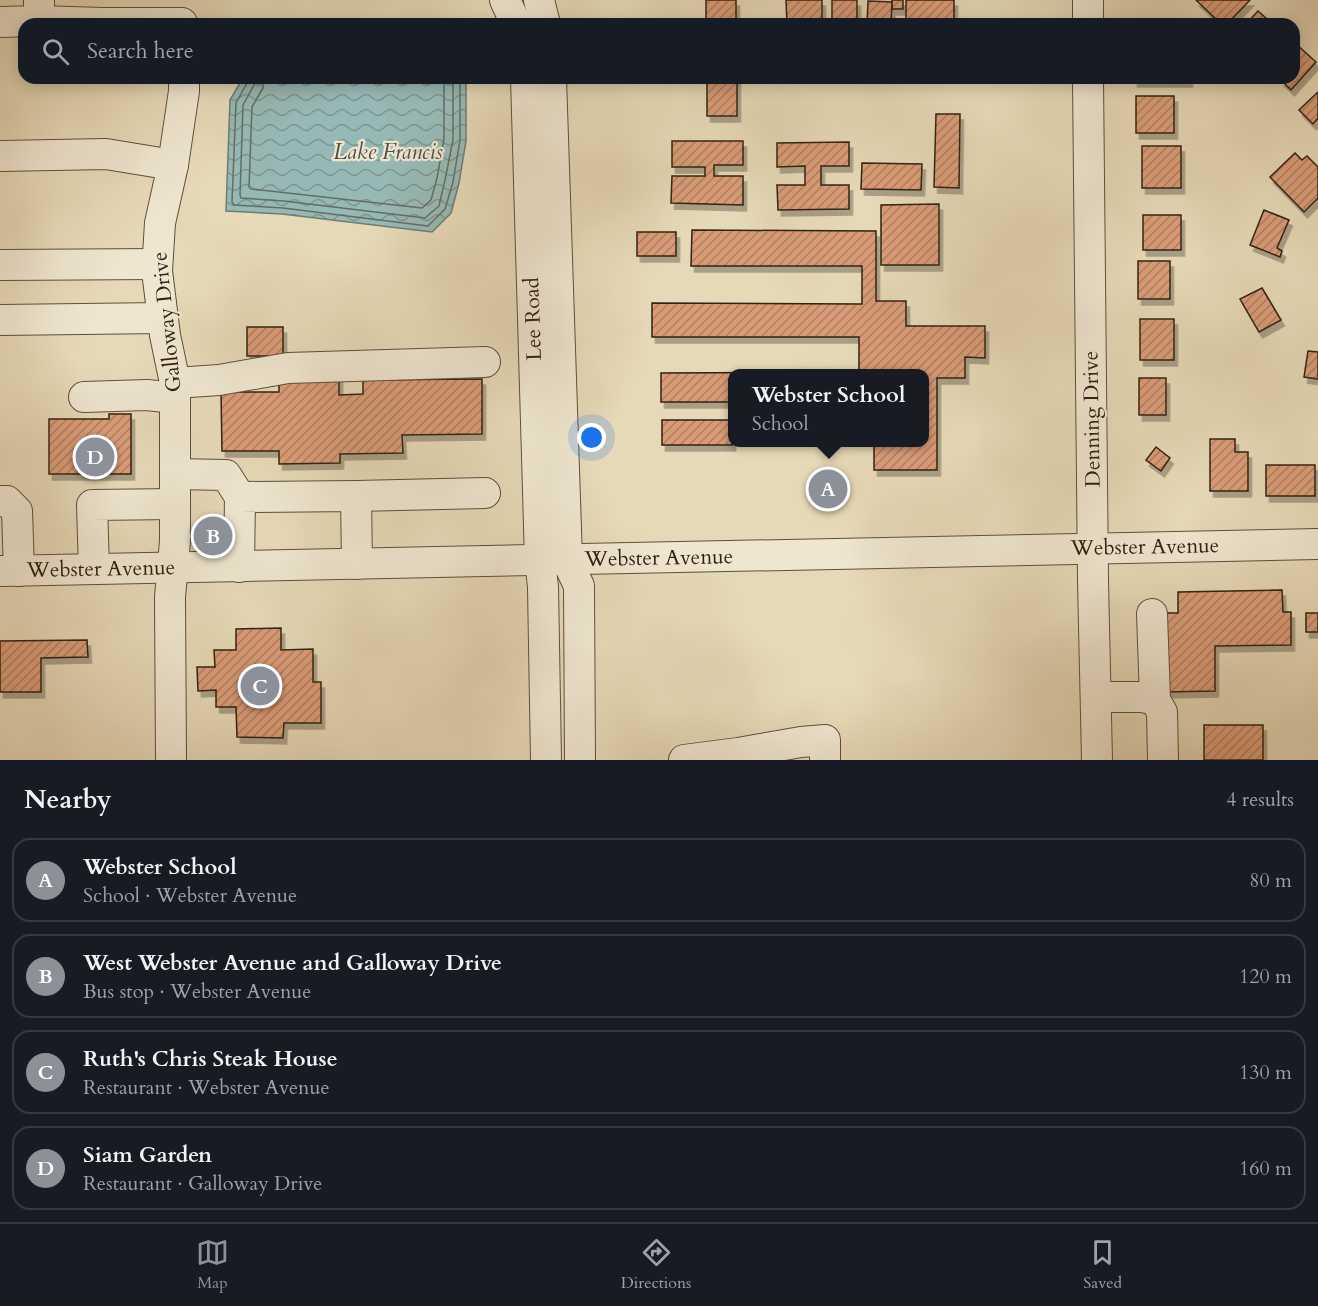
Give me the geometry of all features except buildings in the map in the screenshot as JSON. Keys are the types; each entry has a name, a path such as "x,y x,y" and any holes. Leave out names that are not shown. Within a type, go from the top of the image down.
{"street":[{"path":"505,0 513,18"},
{"path":"539,0 544,18"},
{"path":"1088,0 1088,18"},
{"path":"0,22 39,11 76,18"},
{"path":"159,18 182,16"},
{"name":"Galloway Drive","path":"171,760 170,597 175,541 175,390 165,335 158,264 160,223 173,165 184,84"},
{"name":"Lee Road","path":"526,84 542,199 554,560 543,587 546,760"},
{"name":"Lee Road","path":"542,199 551,84"},
{"name":"Denning Drive","path":"1088,84 1097,760"},
{"path":"0,156 106,154 173,165"},
{"path":"0,265 158,264"},
{"path":"0,320 163,318"},
{"path":"84,397 147,395 288,368 485,362"},
{"path":"175,474 226,475 240,497 240,567"},
{"path":"240,497 485,493"},
{"path":"356,496 357,564"},
{"path":"0,501 7,501 17,511 10,571"},
{"path":"94,569 92,505 175,504"},
{"name":"Webster Avenue","path":"10,571 1318,544"},
{"path":"554,560 579,586 580,760"},
{"path":"1152,614 1155,700 1162,712 1163,760"},
{"path":"1096,697 1142,697 1155,700"},
{"path":"684,760 825,740 825,760"}],"water":[{"name":"Lake Francis","path":"239,84 466,84 466,141 451,213 432,232 282,214 226,211 230,100"}],"place":[{"name":"Siam Garden","path":"95,457"},
{"name":"Webster School","path":"828,489"},
{"name":"West Webster Avenue and Galloway Drive","path":"213,536"},
{"name":"Ruth's Chris Steak House","path":"260,686"}]}
